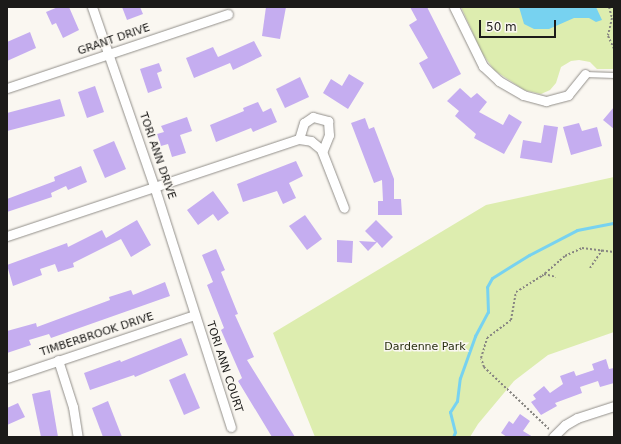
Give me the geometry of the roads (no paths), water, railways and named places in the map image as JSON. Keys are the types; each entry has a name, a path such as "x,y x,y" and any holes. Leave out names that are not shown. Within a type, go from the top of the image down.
{"street":[{"name":"TORI ANN DRIVE","path":"92,7 154,186 194,315"},
{"path":"454,7 482,66 499,81 523,95 546,101 568,94 585,74"},
{"name":"GRANT DRIVE","path":"7,88 228,14"},
{"path":"299,139 304,124 313,117 328,121 329,135 322,152"},
{"path":"7,236 299,139 311,141 322,152 344,208"},
{"name":"TIMBERBROOK DRIVE","path":"7,378 194,315"},
{"name":"TORI ANN COURT","path":"194,315 231,427"},
{"path":"58,360 73,407 78,437"},
{"path":"554,436 577,418 614,406"}],"lane":[{"path":"585,74 614,75"}],"water":[{"path":"519,7 596,7 602,20 596,22 589,18 574,18 549,29 534,29 524,24"}],"waterway":[{"path":"453,437 455,432 450,412 457,401 460,378 475,336 488,312 487,287 492,278 529,255 577,230 614,223"}],"park label":[{"name":"Dardenne Park","path":"425,347"}]}
